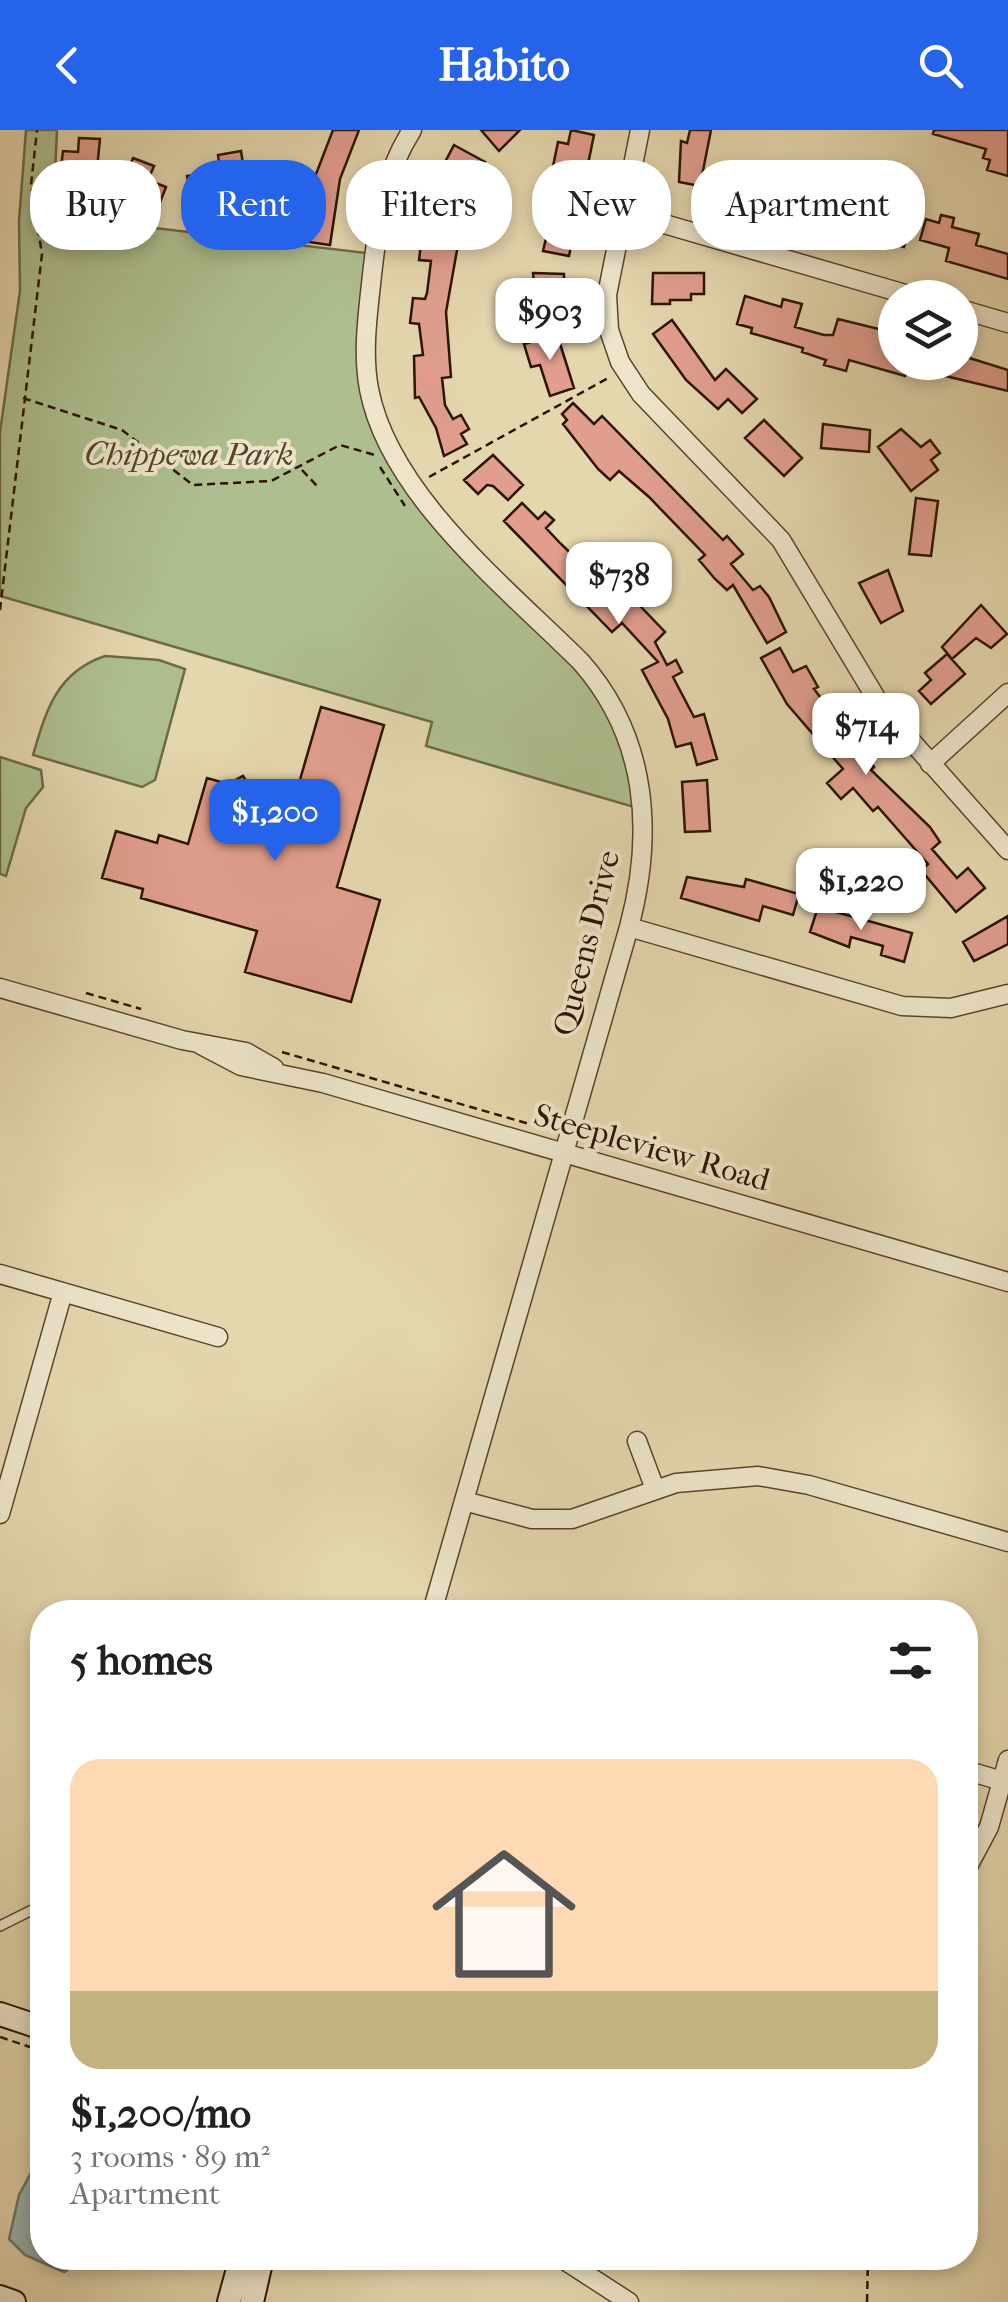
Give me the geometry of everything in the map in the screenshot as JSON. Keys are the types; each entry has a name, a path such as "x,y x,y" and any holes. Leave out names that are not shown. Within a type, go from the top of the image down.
{"street":[{"name":"Queens Drive","path":"412,130 383,196 366,349 374,413 403,491 587,669 622,725 636,767 646,829 640,886 629,927 435,1600"},
{"path":"633,160 640,130"},
{"path":"671,226 878,286"},
{"path":"615,250 606,304 609,330 624,369 641,394 781,540 818,594 863,679 930,764 1008,850"},
{"path":"978,315 1008,323"},
{"path":"930,764 1008,693"},
{"path":"629,927 902,1006 951,1008 1008,994"},
{"name":"Steepleview Road","path":"0,988 202,1045 235,1064 279,1072 563,1152 1008,1282"},
{"path":"0,1274 218,1337"},
{"path":"0,1514 63,1292"},
{"path":"637,1440 655,1489"},
{"path":"464,1501 532,1519 572,1519 655,1489 715,1477 784,1480 1008,1542"},
{"path":"978,1847 988,1828 1008,1760"},
{"path":"978,1774 1002,1781"},
{"path":"0,2014 30,2024"},
{"path":"229,2302 237,2270"},
{"path":"252,2302 259,2270"},
{"path":"580,2270 629,2302"},
{"path":"0,2298 14,2302"}],"lane":[{"path":"0,1926 30,1911"}],"path":[{"path":"0,610 42,254 32,185 36,130"},
{"path":"403,491 624,369"},
{"path":"23,398 122,430 193,485 271,482 328,448 353,446 376,456 403,491 410,512"},
{"path":"300,468 318,488"},
{"path":"108,999 137,1008"},
{"path":"364,1075 551,1132"},
{"path":"0,2037 30,2047"},
{"path":"867,2302 868,2270"}],"green space":[{"name":"Chippewa Park","path":"26,130 57,130 56,160 30,160 30,250 161,250 161,229 181,231 181,250 326,248 375,254 366,336 390,453 609,702 644,810 426,746 432,722 0,596 0,432 20,291 19,221"},
{"path":"105,656 159,660 185,669 155,780 142,787 33,755 49,708 65,682"},
{"path":"0,757 41,770 43,787 26,808 6,876 0,874"}],"water":[{"path":"30,2175 30,2257 9,2239 19,2195"}],"building":[{"path":"333,130 359,130 340,179 330,245 326,244 326,160 321,160"},
{"path":"481,130 520,130 499,151"},
{"path":"571,130 594,135 589,160 554,160 558,142 568,144"},
{"path":"690,130 711,130 705,160 691,160 691,184 679,182 681,141 687,143"},
{"path":"934,130 1008,130 1008,176 987,170 990,160 983,158 986,149 933,134"},
{"path":"79,138 100,139 98,160 62,160 63,151 78,152"},
{"path":"454,145 481,160 446,160"},
{"path":"241,151 242,160 219,160 218,155"},
{"path":"941,215 954,218 952,227 979,234 976,245 1008,254 1008,279 946,261 949,248 925,241 926,219 939,223"},
{"path":"420,250 457,250 446,312 451,377 442,378 445,405 453,419 461,415 469,429 461,434 467,444 444,456 436,428 419,397 415,398 414,356 423,355 419,324 410,323 413,298 425,299 431,261 419,260"},
{"path":"543,250 570,250 569,256"},
{"path":"533,273 564,274 563,317 537,317"},
{"path":"653,273 704,273 704,294 691,294 691,300 652,304"},
{"path":"745,296 781,307 783,299 802,304 795,327 833,335 838,319 878,329 878,368 849,360 846,371 824,365 826,360 802,352 803,348 751,333 752,328 737,324"},
{"path":"672,320 715,380 726,369 757,399 742,413 728,399 718,409 686,380 653,334"},
{"path":"557,334 574,388 550,396 540,365 531,367 524,344"},
{"path":"978,361 1008,370 1008,391 962,380 978,380"},
{"path":"573,403 594,424 602,416 723,540 727,536 743,554 731,564 753,590 760,586 769,597 786,632 767,643 733,585 727,590 715,579 699,560 705,555 649,497 619,471 610,480 598,469 563,424 567,420 562,414"},
{"path":"764,420 802,458 784,476 745,438"},
{"path":"823,424 870,430 869,452 821,448"},
{"path":"901,429 921,447 930,440 940,453 931,460 938,470 911,491 878,447"},
{"path":"493,455 523,485 508,500 493,486 487,485 478,494 464,480"},
{"path":"916,498 938,501 931,556 909,554"},
{"path":"522,503 538,519 545,512 554,520 546,528 560,543 617,594 623,588 665,632 655,642 667,665 676,660 682,672 673,677 694,717 704,714 717,759 697,765 691,743 676,747 668,719 642,670 658,662 622,623 612,632 504,521"},
{"path":"888,570 903,611 881,623 859,583"},
{"path":"981,605 1007,634 991,648 976,638 952,659 942,647"},
{"path":"780,648 793,672 806,666 818,687 814,689 874,767 871,770 930,827 940,842 932,849 957,878 968,868 985,888 956,912 921,870 928,864 878,807 873,811 853,788 841,799 827,783 843,769 787,704 761,658"},
{"path":"947,654 965,674 931,704 919,691 931,680 925,673"},
{"path":"321,707 384,725 337,887 380,900 351,1002 245,972 257,931 141,898 143,889 102,878 116,831 157,843 159,835 188,844 207,778 228,784 243,776 252,790 293,804"},
{"path":"707,780 710,831 685,832 682,782"},
{"path":"687,877 744,887 746,879 799,894 793,915 763,906 759,921 681,898"},
{"path":"817,910 912,933 904,962 881,955 883,946 851,937 849,947 810,932"},
{"path":"1008,916 1008,944 974,961 963,942"}]}
